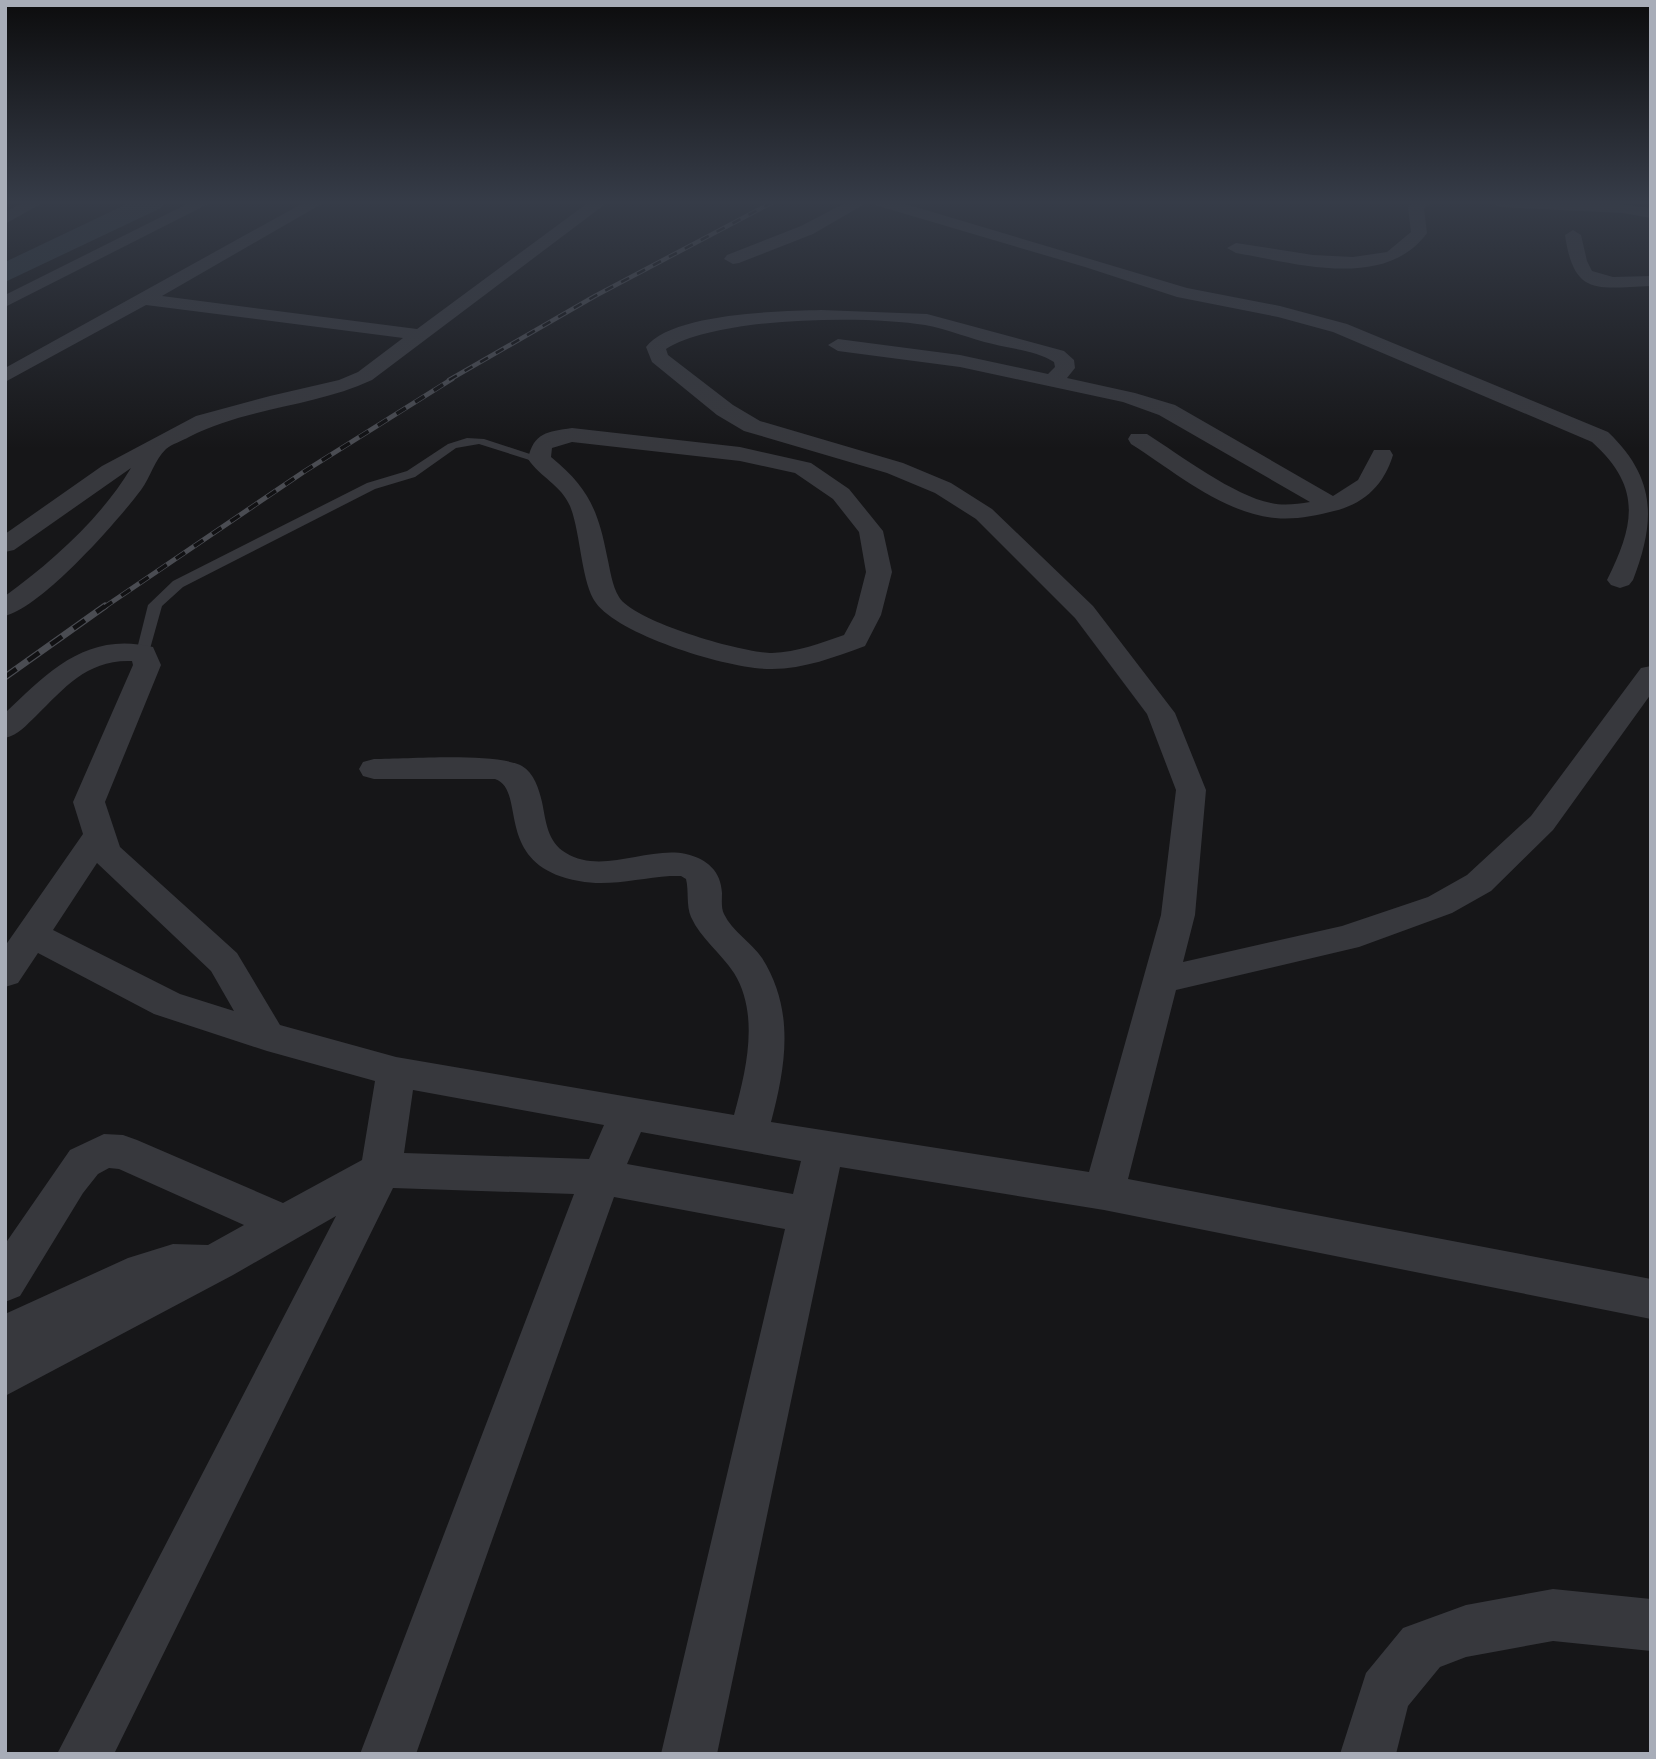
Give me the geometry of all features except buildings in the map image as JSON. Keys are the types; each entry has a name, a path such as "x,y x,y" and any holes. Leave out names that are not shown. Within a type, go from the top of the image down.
{"street":[{"path":"5,302 41,284"},
{"path":"5,376 171,284"},
{"path":"5,545 110,471 204,421 277,400 345,385 365,376 490,284"},
{"path":"1156,284 1183,293 1280,312 1340,328 1600,437 1620,452 1633,471 1641,496 1642,520 1632,558 1620,580"},
{"path":"144,299 421,335"},
{"path":"1054,380 1065,368 1064,360 1057,355 917,318 789,317 722,324 681,331 665,338 656,347 659,358 737,418 752,426 833,452 895,468 943,488 984,514 1084,612 1161,713 1191,790 1178,915 1163,980 1104,1192"},
{"path":"838,345 960,361 1128,397 1167,410 1331,505"},
{"path":"572,435 740,454 803,468 841,494 871,531 879,572 868,615 855,640 814,656 763,661 706,649 623,617 607,601 592,538 576,493 539,459 542,445 553,438 572,435"},
{"path":"1139,439 1256,507 1284,511 1331,505 1352,498 1368,486 1377,472 1382,455"},
{"path":"5,608 34,587 97,527 132,486 156,445"},
{"path":"803,468 833,452"},
{"path":"5,582 34,587"},
{"path":"5,729 74,668 97,655 121,651 143,653 147,665 89,802 104,852 225,962 267,1036"},
{"path":"1163,980 1347,938 1440,905 1479,883 1542,823 1651,674"},
{"path":"374,769 496,769 512,774 521,783 539,850 554,861 573,868 598,872 666,864 691,867 703,878 706,911 715,929 749,968 759,989 768,1041 763,1082 748,1135"},
{"path":"5,974 99,835"},
{"path":"32,935 167,1004 267,1036 396,1072 824,1148 1104,1192 1651,1300"},
{"path":"85,1754 381,1170 396,1072"},
{"path":"388,1754 601,1177 629,1114"},
{"path":"689,1754 824,1148"},
{"path":"5,1282 69,1181 84,1162 104,1151 123,1152 286,1224"},
{"path":"5,1374 100,1308 127,1278 171,1263 218,1261 381,1170 601,1177 810,1215"},
{"path":"5,1335 100,1308"},
{"path":"1368,1754 1385,1692 1422,1647 1466,1630 1553,1615 1651,1625"}],"lane":[{"path":"143,653 155,605 178,584 371,486 411,474 452,446 467,441 480,441 539,459"}],"railway":[{"path":"449,380 618,284"},
{"path":"103,608 305,471 452,379"},
{"path":"5,677 105,606"}]}
